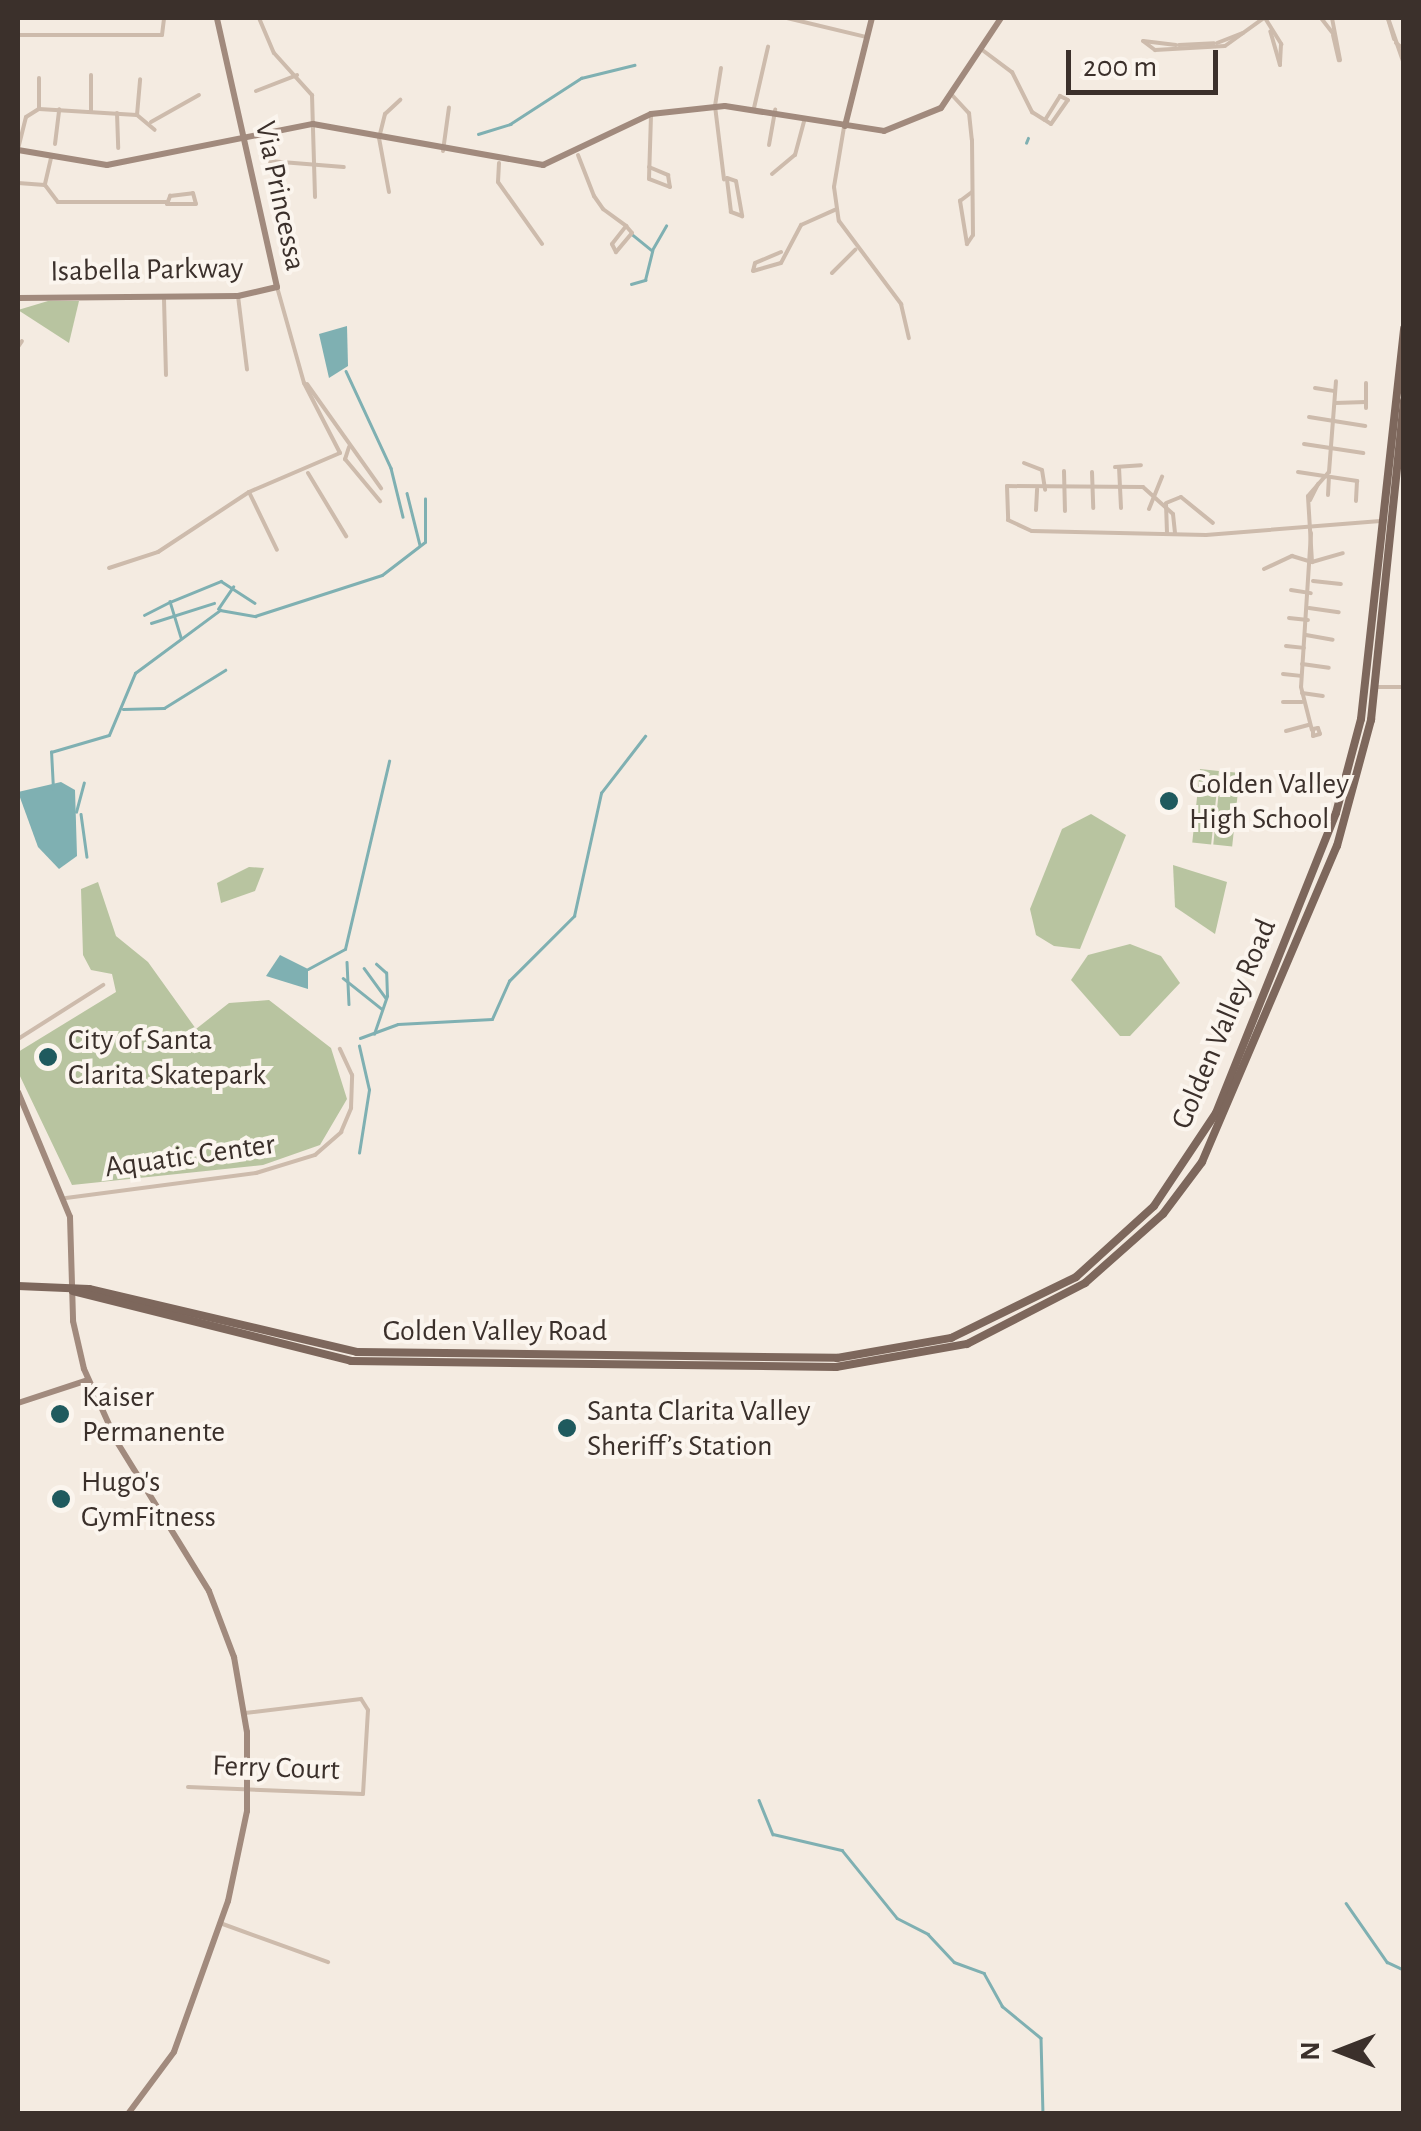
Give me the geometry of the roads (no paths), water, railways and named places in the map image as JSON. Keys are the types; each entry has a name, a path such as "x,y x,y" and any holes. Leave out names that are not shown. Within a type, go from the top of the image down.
{"main road":[{"name":"Golden Valley Road","path":"18,1286 73,1290 299,1342 396,1353 868,1356 952,1338 1034,1304 1130,1233 1216,1113 1346,778 1361,719 1404,328"},
{"name":"Golden Valley Road","path":"73,1290 263,1344 376,1362 836,1366 928,1354 1002,1331 1126,1249 1202,1162 1337,846 1376,687 1404,401"}],"street":[{"path":"18,35 162,35 164,18"},
{"name":"Via Princessa","path":"217,18 277,287 304,383 340,453 308,473"},
{"path":"259,18 274,53 312,95 318,164 315,197"},
{"path":"786,18 866,38"},
{"path":"872,18 845,126 837,209 855,250 902,304 909,338"},
{"path":"155,130 151,122 137,115 39,109 26,117 18,150 51,158 121,163 244,133 313,124 499,162 543,165 578,155 651,114 714,106 774,110 845,126 901,128 952,95 1002,18"},
{"path":"1243,33 1240,42 1148,50 1143,41 1167,40 1177,46 1216,43 1243,33 1264,18 1275,60 1284,64 1278,36 1270,31"},
{"path":"1321,18 1332,34 1332,18"},
{"path":"1388,18 1404,64"},
{"path":"1388,18 1395,41 1404,49"},
{"path":"754,108 768,47"},
{"path":"981,49 1012,72 1045,120 1060,122 1068,100 1060,96 1045,120"},
{"path":"721,68 714,106 724,179 731,212 742,216 736,181 724,179"},
{"path":"91,111 92,74"},
{"path":"256,91 297,75"},
{"path":"39,78 39,109"},
{"path":"137,115 140,79"},
{"path":"151,122 198,95"},
{"path":"952,95 969,114 972,192 973,234 967,244 960,200 972,192"},
{"path":"390,192 379,138 384,114 400,100"},
{"path":"444,152 449,107"},
{"path":"55,144 59,110"},
{"path":"770,144 774,110"},
{"path":"118,113 118,148"},
{"path":"650,167 668,176 670,186 649,179 651,114"},
{"path":"772,174 794,155 805,116"},
{"path":"578,155 594,196 626,226 632,237 616,252 612,244 626,226"},
{"path":"51,158 45,185 58,202 194,204 199,198 171,196 166,202"},
{"path":"269,161 344,168"},
{"path":"499,162 498,182 542,244"},
{"path":"18,184 45,185"},
{"path":"782,252 755,262 753,271 781,263 782,252 801,225 837,209"},
{"path":"832,273 855,250"},
{"name":"Isabella Parkway","path":"18,298 238,296 277,287"},
{"path":"164,294 166,375"},
{"path":"238,296 247,369"},
{"path":"18,347 22,341"},
{"path":"1328,495 1326,478 1338,422 1336,381"},
{"name":"Via Princessa","path":"304,383 320,392 349,448 381,488"},
{"path":"1336,403 1366,405 1366,383"},
{"path":"1315,388 1335,391"},
{"path":"1310,417 1365,426"},
{"path":"1304,444 1363,453"},
{"name":"Via Princessa","path":"349,448 345,460 380,501"},
{"path":"1024,463 1042,470 1044,490"},
{"path":"1120,508 1117,467 1141,465"},
{"path":"1064,471 1065,510"},
{"path":"1092,472 1093,508"},
{"path":"1298,472 1356,481 1356,501"},
{"path":"109,568 182,540 249,492 308,473 346,536"},
{"path":"1148,508 1162,477"},
{"path":"1312,730 1302,702 1302,664 1313,581 1310,500 1326,478"},
{"path":"1174,533 1166,504 1153,492 1119,485 1064,491 1007,486 1007,515 1018,529 1174,533 1310,521 1392,522"},
{"path":"1036,510 1037,489"},
{"path":"249,492 277,550"},
{"path":"1166,504 1181,497 1212,524"},
{"path":"1166,504 1167,532"},
{"path":"1264,569 1292,556 1312,562 1343,553"},
{"path":"1313,581 1341,584"},
{"path":"1290,590 1311,593"},
{"path":"1310,608 1339,612"},
{"path":"1289,618 1308,620"},
{"path":"1306,635 1333,640"},
{"path":"1286,646 1304,648"},
{"path":"1302,664 1329,668"},
{"path":"1283,674 1302,676"},
{"path":"1376,687 1404,687"},
{"path":"1302,693 1323,696"},
{"path":"1283,702 1302,702"},
{"path":"1286,731 1309,724"},
{"path":"18,1038 102,985"},
{"name":"Aquatic Center","path":"66,1198 256,1173 316,1155 341,1132 351,1108 352,1074 340,1049"},
{"path":"18,1092 66,1198 73,1290 88,1380 208,1589 245,1713 248,1789 220,1922 170,2060 128,2114"},
{"path":"18,1403 88,1380"},
{"name":"Ferry Court","path":"188,1787 362,1794 368,1710 360,1699 245,1713"},
{"path":"220,1922 328,1962"}],"water":[{"path":"347,326 348,366 329,378 319,334"},
{"path":"61,782 75,790 77,856 59,869 38,847 18,792"},
{"path":"280,955 308,969 308,989 266,976"}],"waterway":[{"path":"478,134 510,124 581,78 634,65"},
{"path":"1026,143 1028,138"},
{"path":"652,250 666,226"},
{"path":"631,284 645,280 652,251 632,235"},
{"path":"346,371 391,468 403,517"},
{"path":"407,493 420,545"},
{"path":"53,789 51,752 109,735 135,673 220,610 255,616 382,575 425,542 425,499"},
{"path":"181,639 170,602 221,581 255,603"},
{"path":"218,609 233,587"},
{"path":"144,615 168,603"},
{"path":"151,623 214,603"},
{"path":"123,709 164,708 225,670"},
{"path":"360,1038 398,1024 492,1019 509,981 574,916 601,793 645,736"},
{"path":"308,969 345,949 389,761"},
{"path":"76,812 84,783"},
{"path":"81,814 87,857"},
{"path":"347,962 349,1004"},
{"path":"374,1034 387,996 386,973 376,964"},
{"path":"364,968 386,998"},
{"path":"343,978 382,1009"},
{"path":"359,1046 369,1090 359,1153"},
{"path":"759,1800 773,1834 842,1850 897,1918 928,1934 954,1962 984,1973 1002,2006 1041,2038 1043,2114"},
{"path":"1346,1903 1387,1962 1404,1970"}],"place":[{"name":"Golden Valley High School","path":"1169,801"},
{"name":"City of Santa Clarita Skatepark","path":"48,1057"},
{"name":"Kaiser Permanente","path":"60,1414"},
{"name":"Santa Clarita Valley Sheriff’s Station","path":"567,1428"},
{"name":"Hugo's GymFitness","path":"61,1499"}]}
